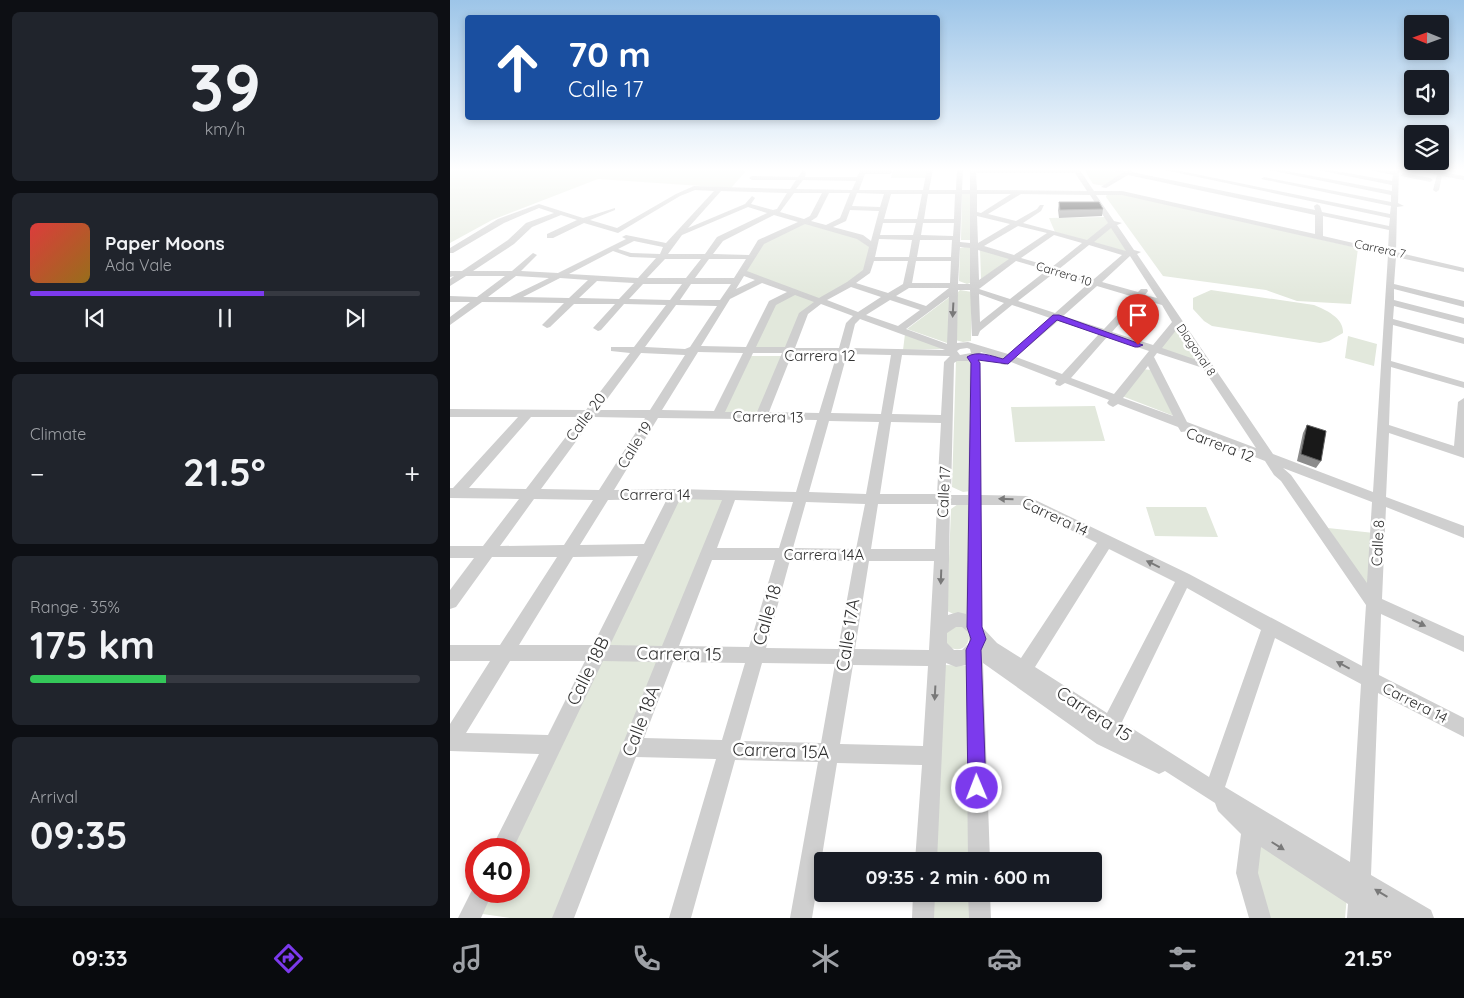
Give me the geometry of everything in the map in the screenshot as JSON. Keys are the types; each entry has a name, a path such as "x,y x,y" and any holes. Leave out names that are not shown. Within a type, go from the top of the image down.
{"street":[{"path":"450,251 501,221 524,212"},
{"path":"557,212 618,230 616,235 668,246"},
{"path":"550,236 605,212"},
{"name":"Carrera 7","path":"618,230 649,212"},
{"path":"598,328 663,256 668,246 699,212"},
{"path":"679,235 730,212"},
{"path":"772,212 860,237 873,246"},
{"path":"806,221 817,212"},
{"path":"828,227 843,219 846,212"},
{"path":"761,417 804,313 865,273 882,212"},
{"path":"907,285 921,212"},
{"name":"Calle 17","path":"927,852 938,644 949,362 953,352 951,341 957,212"},
{"path":"977,214 981,212"},
{"path":"975,247 1033,212"},
{"name":"Diagonal 8","path":"1109,212 1132,253 1155,283 1210,367"},
{"name":"Carrera 7","path":"1232,212 1319,236 1464,269"},
{"name":"Carrera 7","path":"1241,212 1395,254"},
{"path":"1309,212 1393,229"},
{"path":"1371,212 1395,217"},
{"name":"Calle 8","path":"1395,254 1393,229 1396,212"},
{"name":"Calle 8","path":"1358,918 1383,426 1391,286 1398,212"},
{"path":"450,284 511,242 528,225 561,213"},
{"path":"747,226 776,213"},
{"path":"1319,213 1319,236"},
{"path":"977,214 1132,253"},
{"name":"Calle 17","path":"977,214 974,289 975,342 973,352 975,363 974,498 978,852"},
{"path":"718,217 757,228"},
{"name":"Calle 19","path":"450,742 655,414 690,352 761,242 806,221"},
{"path":"860,237 879,223 957,221"},
{"path":"975,330 1116,223"},
{"name":"Calle 20","path":"450,602 720,239 747,226"},
{"path":"766,231 776,234"},
{"path":"974,289 1053,232"},
{"name":"Carrera 10","path":"876,237 916,237 956,241 1169,304"},
{"path":"510,300 632,238"},
{"path":"617,251 630,255 751,257"},
{"path":"1007,360 1132,253"},
{"path":"450,322 514,273 533,255"},
{"path":"870,259 955,259"},
{"path":"450,274 514,273 641,281 739,276 761,280 900,329 953,352"},
{"path":"547,325 595,278"},
{"path":"450,299 620,303 723,301 761,280"},
{"path":"1062,381 1139,296 1155,283"},
{"path":"850,284 927,309"},
{"path":"859,315 907,285 974,289 1010,303 1105,333 1152,354 1210,367"},
{"path":"1391,286 1464,304"},
{"path":"900,329 954,288"},
{"path":"717,416 772,304 794,292"},
{"path":"1390,302 1464,321"},
{"name":"Diagonal 8","path":"1169,304 1177,322 1280,466 1359,584 1374,602"},
{"name":"Calle 18","path":"680,918 851,323 859,315"},
{"path":"1389,321 1464,341"},
{"path":"1115,401 1177,322"},
{"name":"Carrera 12","path":"615,349 842,354 953,352 964,359 973,352 987,357 1007,360 1280,466 1464,532"},
{"name":"Calle 17A","path":"801,918 896,354"},
{"path":"1152,354 1158,373 1185,428"},
{"path":"1387,363 1464,385"},
{"path":"1141,368 1150,368 1158,373"},
{"path":"1383,426 1462,453 1464,402"},
{"name":"Carrera 13","path":"450,413 655,414 948,420"},
{"path":"452,496 528,413"},
{"name":"Carrera 14","path":"452,496 676,494 872,499 944,500 974,498 1022,500 1184,579 1270,627 1464,728"},
{"name":"Calle 18B","path":"507,838 676,494"},
{"name":"Calle 18A","path":"563,918 730,496"},
{"name":"Carrera 12","path":"1380,503 1464,539"},
{"path":"1021,674 1106,541"},
{"path":"450,552 649,550"},
{"name":"Carrera 14A","path":"707,554 942,555"},
{"path":"1108,731 1184,579"},
{"path":"1374,602 1464,644"},
{"path":"956,620 966,621 975,640 965,656 954,657 944,653 938,644 946,623 956,620"},
{"path":"1213,792 1270,627"},
{"name":"Carrera 15","path":"975,640 1021,674 1108,731 1213,792 1253,822 1360,890 1423,918"},
{"name":"Carrera 15","path":"450,653 597,652 845,656 938,644"},
{"path":"450,742 552,745"},
{"name":"Carrera 15A","path":"631,747 932,756"},
{"path":"1253,822 1247,874 1260,918"},
{"name":"Carrera 15","path":"1360,890 1390,918"},
{"path":"923,918 924,902"},
{"path":"979,902 980,918"},
{"path":"469,918 476,903"}],"shaded area":[{"path":"450,212 513,212 492,220 450,243"},
{"path":"962,212 972,212 973,240 961,240"},
{"path":"1117,212 1201,212 1358,248 1351,304 1297,301 1266,290 1163,276"},
{"path":"1105,217 1109,224 1088,241 1055,232 1049,218"},
{"path":"804,222 860,239 869,246 869,257 863,273 820,300 744,272 762,243"},
{"path":"1111,226 1128,252 1091,242"},
{"path":"960,248 973,248 973,282 967,284 959,281"},
{"path":"980,249 1011,259 981,279"},
{"path":"960,290 972,292 971,341 955,340 957,293"},
{"path":"1211,290 1314,305 1329,312 1337,319 1341,323 1343,333 1329,341 1320,343 1212,326 1204,321 1193,309 1193,298"},
{"path":"794,294 817,301 802,313 786,348 753,348 774,303"},
{"path":"951,296 950,344 907,329"},
{"path":"1176,326 1200,363 1159,348"},
{"path":"905,334 943,347 942,349 903,350"},
{"path":"1348,336 1377,344 1374,366 1345,358"},
{"path":"748,356 783,356 760,415 721,414"},
{"path":"971,359 971,491 963,492 952,487 956,360"},
{"path":"1142,369 1151,370 1179,418 1122,396"},
{"path":"1095,406 1105,441 1015,442 1011,407"},
{"path":"679,497 726,498 662,650 603,649"},
{"path":"958,504 971,505 969,615 956,615 947,611 951,509"},
{"path":"1146,507 1206,507 1218,537 1155,536"},
{"path":"1328,528 1374,533 1368,587"},
{"path":"959,624 969,631 969,636 967,644 961,649 957,649 947,646 944,631"},
{"path":"599,657 660,657 557,918 510,918 476,913 481,903 530,903 530,838 512,838"},
{"path":"945,665 975,666 975,852 935,852"},
{"path":"1256,839 1347,896 1345,918 1266,918 1253,875"},
{"path":"933,902 974,902 974,918 932,918"}],"building":[{"path":"1307,425 1326,431 1321,461 1301,454"}],"route":[{"path":"977,788 974,650 978,639 974,627 975,363 972,357 984,356 1005,362 1056,317 1138,345"}]}
